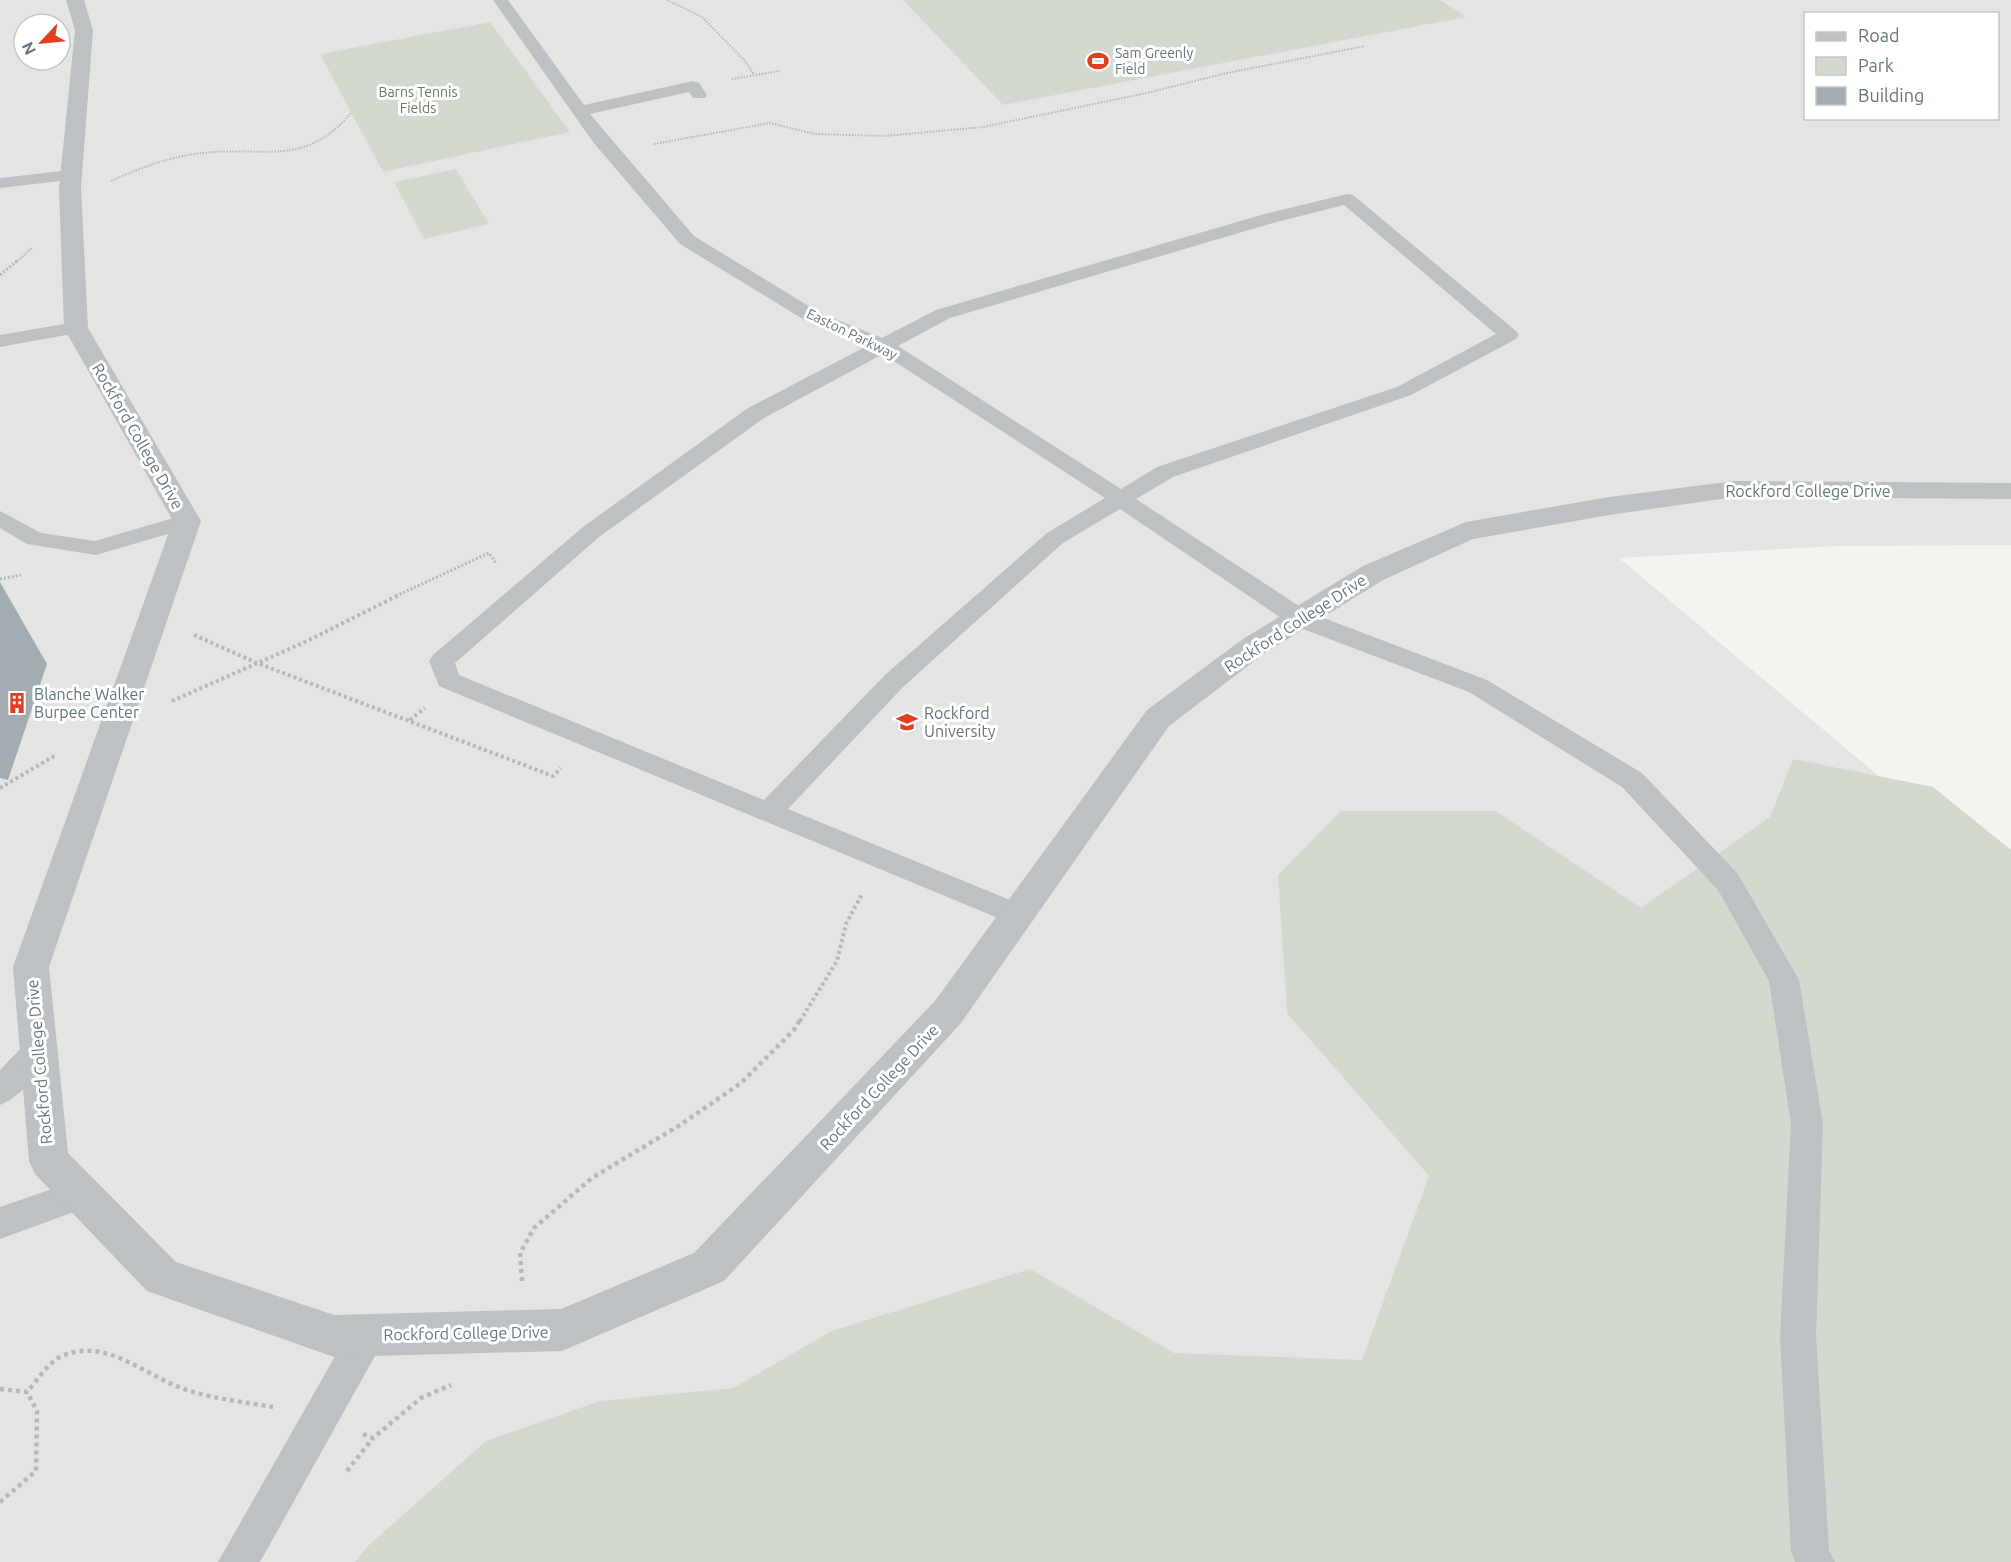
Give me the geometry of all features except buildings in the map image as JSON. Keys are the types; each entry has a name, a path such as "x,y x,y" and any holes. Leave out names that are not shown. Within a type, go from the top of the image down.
{"street":[{"name":"Rockford College Drive","path":"75,0 84,30 70,181 76,328 187,521 30,968 49,1161 162,1277 334,1336 562,1330 709,1267 948,1012 1158,718 1254,646 1373,573 1466,531 1609,506 1735,489 2011,491"}],"lane":[{"name":"Easton Parkway","path":"500,0 580,111 687,240 813,317 884,346 1121,499 1299,618 1478,686 1632,780 1728,882 1784,980 1807,1124 1798,1336 1810,1550 1815,1562"},
{"path":"580,111 696,91"},
{"path":"0,183 70,181"},
{"path":"770,811 894,681 1055,538 1165,472 1404,392 1509,335 1347,199 1256,223 943,314 756,413 591,531 442,661 448,680 770,811 1017,915"},
{"path":"0,341 76,328"},
{"path":"0,518 35,539 96,548 187,521"},
{"path":"0,1090 38,1051"},
{"path":"0,1223 81,1194"},
{"path":"238,1562 367,1335"}],"path":[{"path":"667,0 702,17 746,62 754,75"},
{"path":"612,152 770,123 815,134 885,136 982,127 1147,93 1227,73 1365,46"},
{"path":"696,91 754,75 780,71"},
{"path":"70,181 98,187 166,159 205,152 284,151 310,145 331,135 351,113"},
{"path":"0,274 36,244"},
{"path":"0,788 80,741 257,663 448,570 489,554 496,563"},
{"path":"257,663 553,776 568,760"},
{"path":"526,1331 520,1253 534,1228 592,1178 680,1125 741,1083 794,1030 837,961 846,924 881,857"},
{"path":"27,1392 62,1356 88,1351 118,1356 152,1377 185,1390 321,1417 372,1438 421,1398 462,1381"},
{"path":"0,1389 27,1392"},
{"path":"0,1502 36,1471 37,1412 27,1392"}],"shaded area":[{"name":"Rockford University","path":"0,0 2011,0 2011,545 1837,546 1619,558 2011,887 2011,1562 0,1562"}],"green space":[{"name":"Sam Greenly Field","path":"903,0 1440,0 1466,17 1003,105"},
{"name":"Barns Tennis Fields","path":"490,22 570,132 383,172 320,54"},
{"path":"456,169 489,224 424,239 394,182"},
{"path":"1793,759 1933,787 2011,850 2011,1562 355,1562 367,1547 486,1441 600,1401 733,1388 832,1331 1030,1269 1174,1353 1362,1360 1429,1176 1287,1013 1278,875 1341,811 1496,811 1641,908 1770,817"}],"place":[{"name":"Sam Greenly Field","path":"1098,61"},
{"name":"Blanche Walker Burpee Center","path":"17,703"},
{"name":"Rockford University","path":"907,722"}]}
